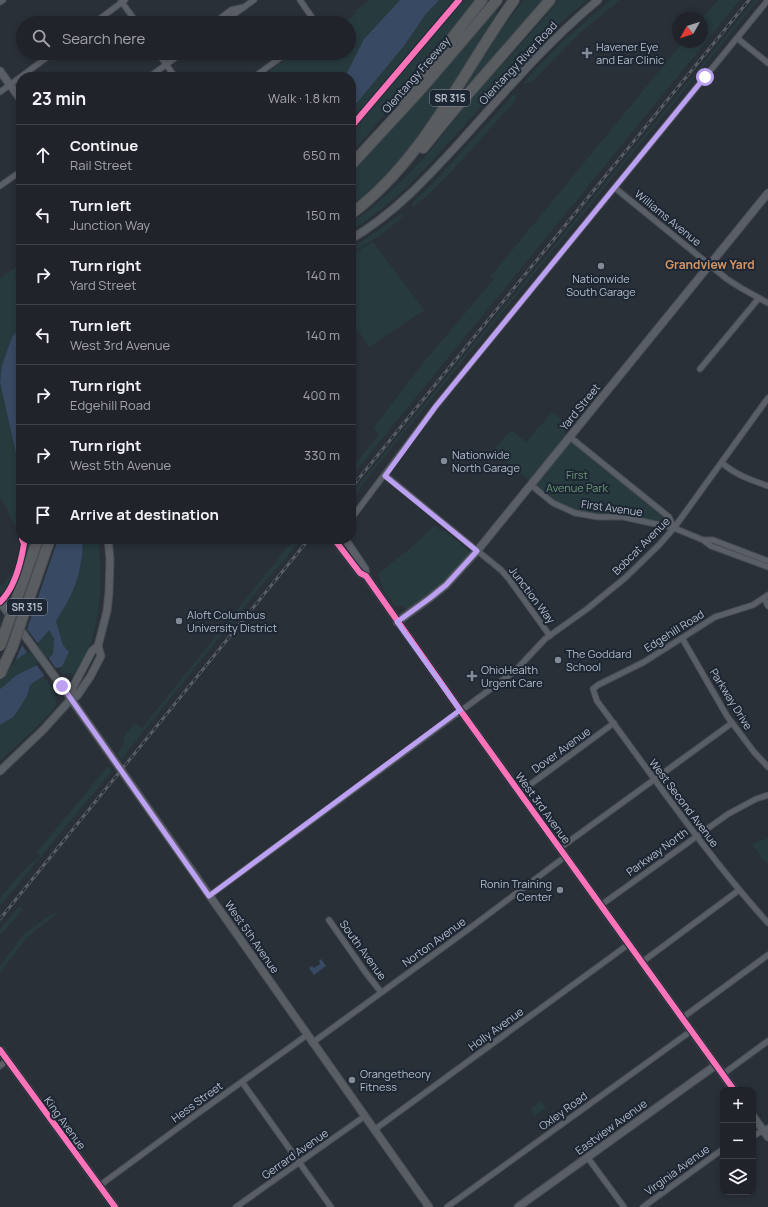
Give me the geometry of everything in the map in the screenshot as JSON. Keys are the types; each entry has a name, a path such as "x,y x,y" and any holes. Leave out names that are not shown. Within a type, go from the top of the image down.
{"highway":[{"path":"381,134 404,97 482,0"},
{"name":"Olentangy Freeway","path":"356,159 381,134 496,0"},
{"name":"SR 315","path":"356,210 384,186 417,147 514,0"},
{"path":"384,186 418,154 550,0"},
{"name":"SR 315","path":"0,646 36,544"},
{"name":"SR 315","path":"0,674 12,648 48,544"}],"main road":[{"name":"Olentangy River Road","path":"356,236 378,221 418,187 530,64 571,23 598,0"},
{"path":"0,771 43,730 71,699 78,696 101,656 98,646 107,611 109,592 110,559 108,544"},
{"name":"West 5th Avenue","path":"0,602 55,676 312,1043 429,1207"}],"street":[{"path":"231,16 254,0"},
{"path":"300,0 311,16"},
{"path":"356,511 385,476 436,406 768,0"},
{"path":"103,16 123,1 133,16"},
{"path":"222,16 231,10 245,6"},
{"path":"737,38 768,63"},
{"path":"27,72 44,60"},
{"path":"163,60 172,72"},
{"path":"156,72 172,60"},
{"path":"261,72 277,60"},
{"path":"0,71 16,93"},
{"path":"0,92 16,81"},
{"path":"0,186 16,175"},
{"name":"Williams Avenue","path":"615,188 734,284 768,303"},
{"name":"Yard Street","path":"397,622 446,585 477,551 768,193"},
{"path":"700,369 759,298"},
{"name":"Bobcat Avenue","path":"460,710 515,671 534,650 550,636 625,578 659,545 674,528 768,398"},
{"name":"First Avenue","path":"570,437 669,517 674,528"},
{"path":"722,463 744,478 768,486"},
{"name":"Junction Way","path":"385,476 501,570 550,636"},
{"name":"First Avenue","path":"531,485 554,503 575,513 598,517 623,517 674,528 703,540 711,546 768,567"},
{"name":"First Avenue","path":"703,540 713,540 768,561"},
{"name":"West 3rd Avenue","path":"338,544 360,572 366,576 460,710 732,1087"},
{"name":"West 3rd Avenue","path":"348,544 365,569 366,576"},
{"path":"766,597 768,606"},
{"name":"Edgehill Road","path":"593,689 644,662 716,617 727,612 753,605 766,597"},
{"name":"Parkway Drive","path":"682,638 732,723 754,752 768,766"},
{"name":"West Second Avenue","path":"593,689 597,701 654,780 739,890 768,923"},
{"path":"209,896 460,710"},
{"name":"Dover Avenue","path":"520,792 614,723"},
{"path":"560,848 732,723"},
{"name":"Parkway North","path":"601,905 737,808 768,795"},
{"name":"Norton Avenue","path":"312,1043 566,856"},
{"path":"642,962 739,890"},
{"name":"South Avenue","path":"329,920 381,992"},
{"name":"Holly Avenue","path":"374,1130 629,944"},
{"path":"682,1018 768,955"},
{"name":"Oxley Road","path":"447,1207 691,1031"},
{"name":"Hess Street","path":"99,1186 307,1035"},
{"path":"723,1074 768,1042"},
{"name":"King Avenue","path":"0,1050 115,1207"},
{"path":"0,1066 7,1060"},
{"name":"Eastview Avenue","path":"518,1207 716,1065"},
{"path":"242,1082 331,1207"},
{"name":"Gerrard Avenue","path":"236,1207 300,1163 364,1116"},
{"path":"756,1119 767,1132 756,1135"},
{"name":"Virginia Avenue","path":"643,1207 720,1151"},
{"path":"588,1158 624,1207"}],"green space":[{"path":"370,0 400,0 364,39 356,55 356,16 353,16 357,13 355,11"},
{"path":"439,0 454,0 356,116 356,103 404,46 425,15"},
{"path":"461,0 476,0 433,57 356,148 356,122"},
{"path":"524,0 545,0 474,80 466,87 464,85 485,52"},
{"path":"558,0 587,0 551,32 500,85 405,189 380,210 356,227 356,219 392,190 420,163 465,106"},
{"path":"610,0 620,0 580,33 534,80 524,84 533,72 562,42"},
{"path":"718,0 740,0 708,39 708,12"},
{"path":"755,0 758,0 368,477 356,495 356,488"},
{"path":"495,10 497,13 450,92 424,130 391,172 356,204 356,168"},
{"path":"678,48 701,48 356,471 356,463 379,435 374,427 424,362 493,280 491,276"},
{"path":"284,60 354,60 348,72 269,72"},
{"path":"517,93 514,102 451,172 429,194 412,208 413,202 435,181 512,96"},
{"path":"399,215 404,215 385,232 356,250 356,245"},
{"path":"373,242 424,310 371,346 369,346 356,328 356,252"},
{"path":"16,267 16,332 12,337 2,365 0,382 0,279"},
{"path":"0,382 16,454 16,527 0,497"},
{"name":"First Avenue Park","path":"552,412 569,426 564,432 669,517 674,528 623,517 598,517 565,509 493,451 511,430 526,442"},
{"path":"434,526 443,532 445,531 468,550 470,554 440,586 407,610 404,606 395,606 384,591 378,574 413,546"},
{"path":"24,544 30,544 9,605 0,593 0,586 9,577 15,567"},
{"path":"83,544 99,544 100,597 92,640 87,654 77,672 72,675 71,673 64,674 60,672 69,652 63,645 56,621 68,601 76,582 79,573"},
{"path":"290,544 298,544 257,591 122,760 117,754 123,745 125,735 135,723 142,728"},
{"path":"49,630 54,639 53,654 40,663 17,675 0,689 0,670 27,652 39,642"},
{"path":"44,677 53,690 56,700 54,708 0,761 0,725 11,718 19,708 30,685"},
{"path":"108,766 112,771 0,906 0,898 20,874 40,856 37,852"},
{"path":"768,838 768,863 763,860 752,844"},
{"path":"19,906 23,909 0,936 0,929"},
{"path":"58,913 27,937 0,973 0,966 24,934 52,914"},
{"path":"541,1101 546,1108 535,1116 530,1109"}],"water":[{"path":"400,0 439,0 425,15 404,46 356,104 356,72 348,72 354,60 356,60 356,55 364,39"},
{"path":"16,332 16,454 0,382 2,365 12,337"},
{"path":"42,544 83,544 79,572 73,591 56,621 63,645 69,652 62,667 56,668 30,685 27,696 13,717 0,725 0,689 17,675 40,663 53,654 54,639 49,630 33,648 0,670 0,629 19,614 43,565"},
{"path":"321,959 326,966 314,975 309,968 312,966 314,968 320,964 319,961"}],"pier":[{"path":"42,544 56,544 27,629 39,645 28,654 22,645 14,664 0,672 0,631 7,622 18,613 29,595 44,549"},
{"path":"48,657 57,670 46,678 36,664"}],"railway":[{"path":"356,482 749,0"},
{"path":"0,919 305,544"}],"cycle path":[{"path":"356,121 459,0"},
{"path":"0,602 5,597 13,583 24,544"},
{"path":"338,544 360,573 366,576 460,710 732,1087"},
{"path":"0,1050 115,1207"}],"place":[{"name":"Havener Eye and Ear Clinic","path":"587,53"},
{"name":"Nationwide South Garage","path":"601,266"},
{"name":"Nationwide North Garage","path":"444,461"},
{"name":"Aloft Columbus University District","path":"179,621"},
{"name":"The Goddard School","path":"558,660"},
{"name":"OhioHealth Urgent Care","path":"472,676"},
{"name":"Ronin Training Center","path":"560,890"},
{"name":"Orangetheory Fitness","path":"352,1080"}],"district":[{"name":"Grandview Yard","path":"710,265"}],"route":[{"path":"62,686 209,896 460,710 397,622 446,585 477,551 385,476 436,406 705,77"}]}
